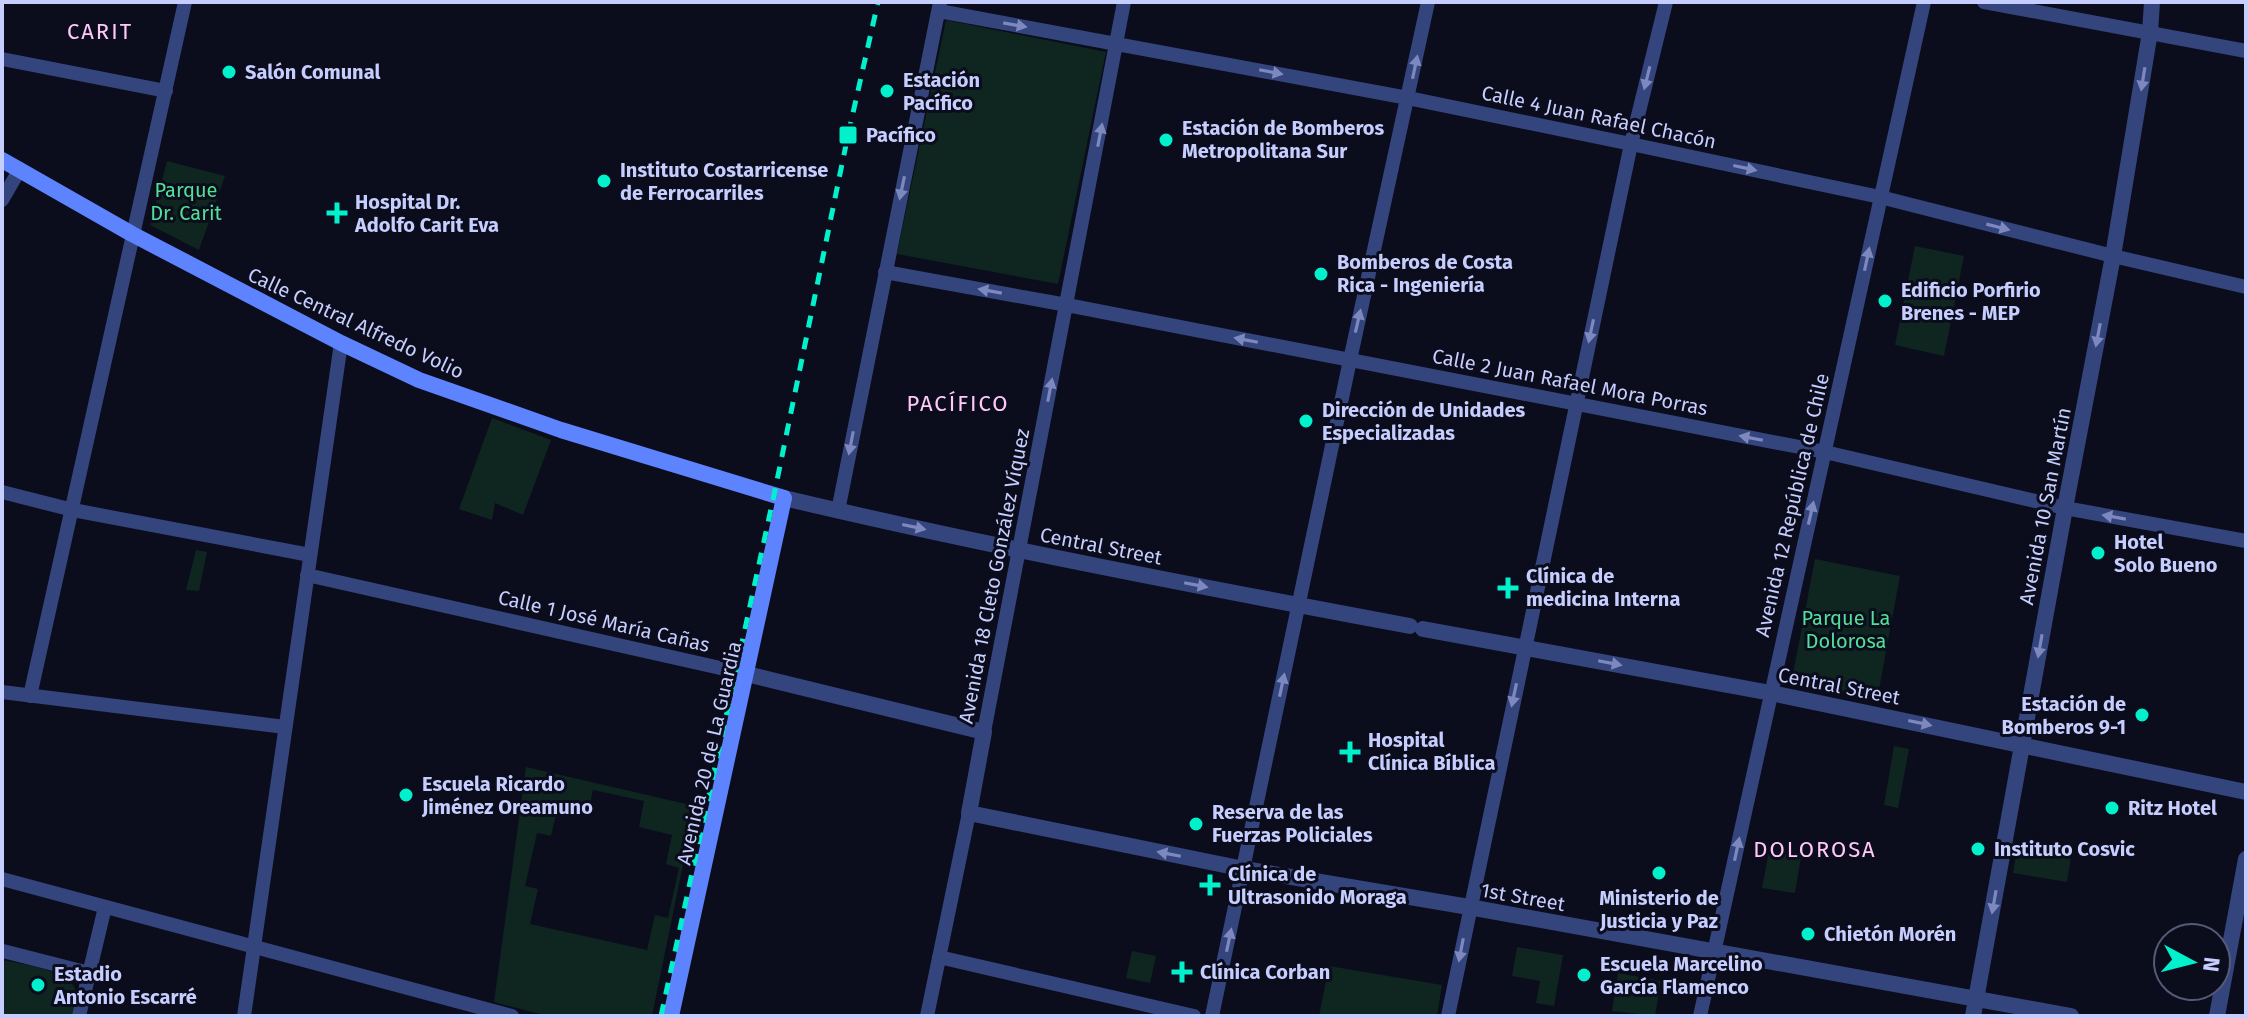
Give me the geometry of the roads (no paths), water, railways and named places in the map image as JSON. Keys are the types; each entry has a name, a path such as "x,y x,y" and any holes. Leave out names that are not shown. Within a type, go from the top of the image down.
{"main road":[{"name":"Calle Central Alfredo Volio","path":"2,159 132,234 419,380 574,434 784,498"},
{"name":"Avenida 20 de La Guardia","path":"671,1016 784,498"}],"street":[{"path":"30,696 185,2"},
{"name":"Avenida 18 Cleto González Víquez","path":"927,1016 969,813 1124,2"},
{"path":"1212,1016 1428,2"},
{"path":"1448,1016 1575,404 1631,144 1666,2"},
{"name":"Avenida 12 República de Chile","path":"1700,1016 1924,2"},
{"path":"1984,2 2246,51"},
{"name":"Avenida 10 San Martín","path":"1973,1016 2113,256 2150,32 2152,2"},
{"path":"838,511 940,6"},
{"name":"Calle 4 Juan Rafael Chacón","path":"940,6 1408,98 1880,197 2246,287"},
{"path":"2,59 166,91"},
{"path":"2,200 20,169"},
{"name":"Calle 2 Juan Rafael Mora Porras","path":"885,272 1825,452 2065,508 2246,541"},
{"path":"244,1016 341,343"},
{"path":"2,492 73,510 310,555"},
{"name":"Central Street","path":"784,498 1299,606 1771,693 2246,792"},
{"name":"Calle 1 José María Cañas","path":"307,575 747,674 984,732"},
{"path":"2,692 285,727"},
{"name":"1st Street","path":"969,813 1244,869 2071,1016"},
{"path":"2217,1016 2246,859"},
{"path":"2,879 512,1016"},
{"path":"79,1016 105,907"},
{"path":"3,951 89,973"},
{"path":"939,957 1194,1016"}],"railway":[{"path":"661,1016 878,2"}],"place":[{"name":"Salón Comunal","path":"229,72"},
{"name":"Estación Pacífico","path":"887,91"},
{"name":"Pacífico","path":"848,135"},
{"name":"Estación de Bomberos Metropolitana Sur","path":"1166,140"},
{"name":"Instituto Costarricense de Ferrocarriles","path":"604,181"},
{"name":"Hospital Dr. Adolfo Carit Eva","path":"337,213"},
{"name":"Bomberos de Costa Rica - Ingeniería","path":"1321,274"},
{"name":"Edificio Porfirio Brenes - MEP","path":"1885,301"},
{"name":"Dirección de Unidades Especializadas","path":"1306,421"},
{"name":"Hotel Solo Bueno","path":"2098,553"},
{"name":"Clínica de medicina Interna","path":"1508,588"},
{"name":"Estación de Bomberos 9-1","path":"2142,715"},
{"name":"Hospital Clínica Bíblica","path":"1350,752"},
{"name":"Escuela Ricardo Jiménez Oreamuno","path":"406,795"},
{"name":"Ritz Hotel","path":"2112,808"},
{"name":"Reserva de las Fuerzas Policiales","path":"1196,824"},
{"name":"Instituto Cosvic","path":"1978,849"},
{"name":"Ministerio de Justicia y Paz","path":"1659,873"},
{"name":"Clínica de Ultrasonido Moraga","path":"1210,885"},
{"name":"Chietón Morén","path":"1808,934"},
{"name":"Clínica Corban","path":"1182,972"},
{"name":"Escuela Marcelino García Flamenco","path":"1584,975"},
{"name":"Estadio Antonio Escarré","path":"38,985"}],"district":[{"name":"CARIT","path":"100,31"},
{"name":"PACÍFICO","path":"958,403"},
{"name":"DOLOROSA","path":"1815,849"}],"park label":[{"name":"Parque Dr. Carit","path":"186,202"},
{"name":"Parque La Dolorosa","path":"1846,630"}]}
